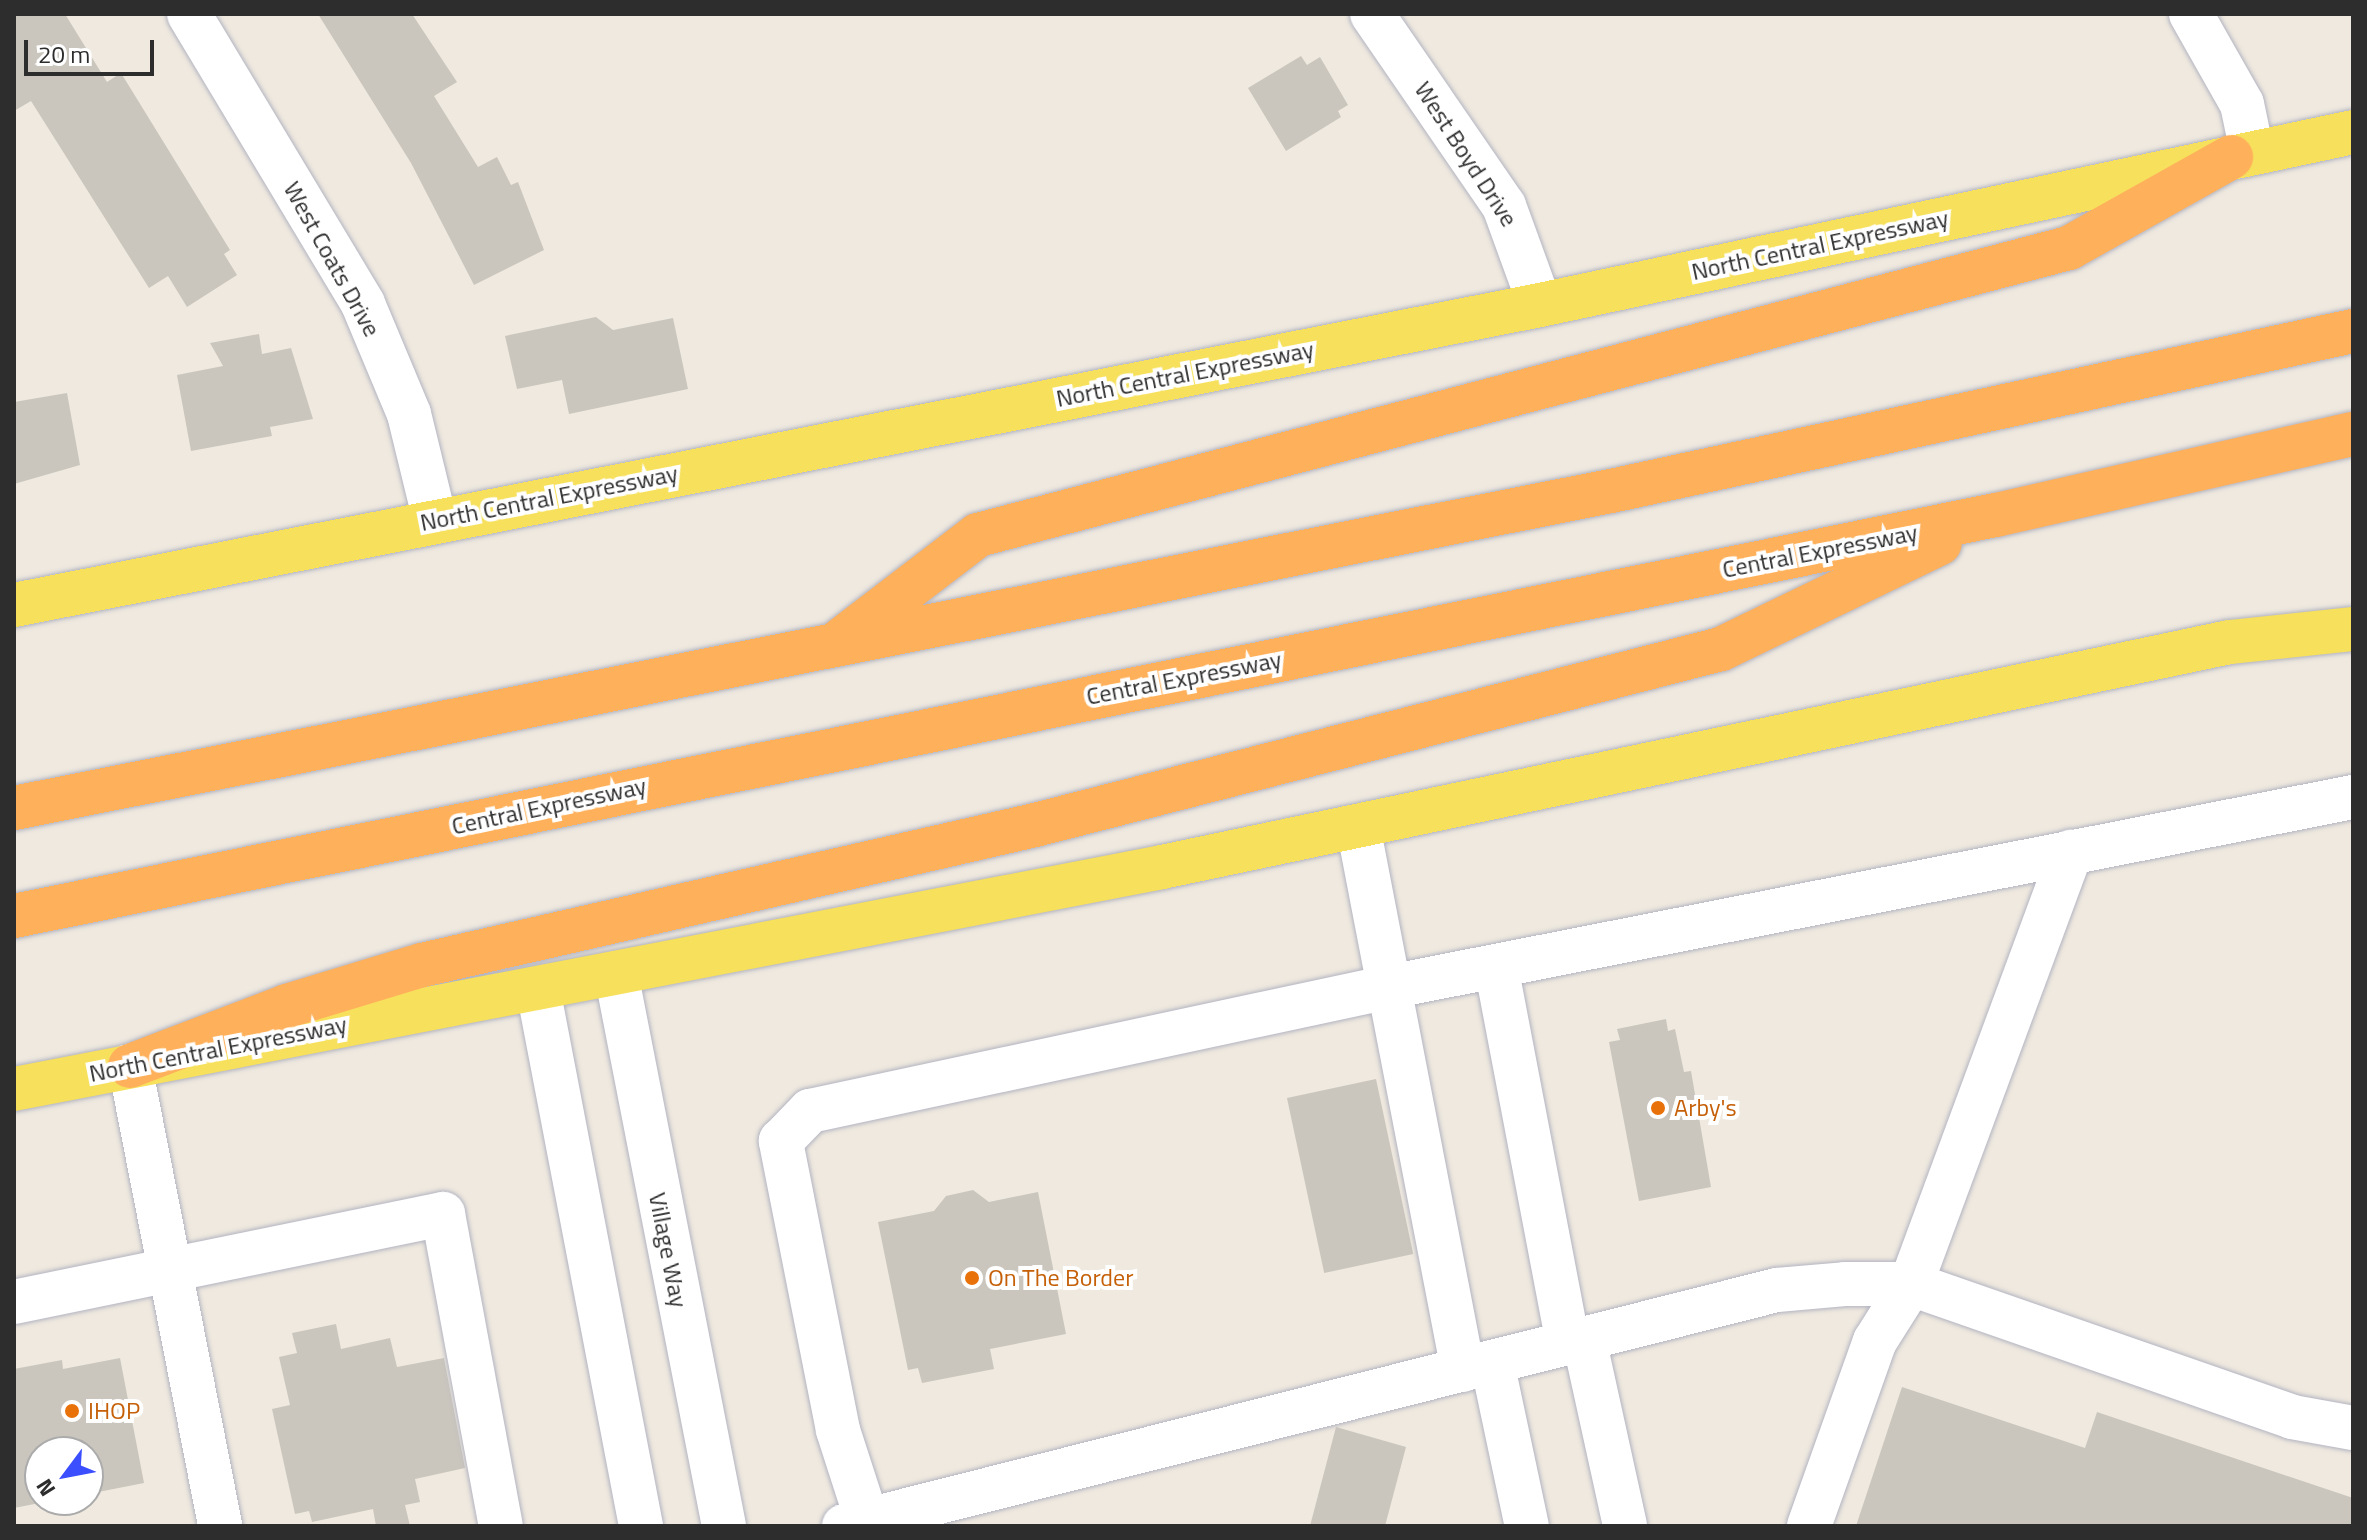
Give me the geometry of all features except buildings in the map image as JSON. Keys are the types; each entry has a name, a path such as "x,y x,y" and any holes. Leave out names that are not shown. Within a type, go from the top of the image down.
{"highway":[{"path":"834,644 978,535 2069,248 2242,154"},
{"path":"14,808 1917,428 2353,331"},
{"name":"Central Expressway","path":"14,916 1996,515 2353,434"},
{"path":"130,1066 287,1006 422,965 1035,825 1721,649 1996,515"}],"main road":[{"name":"North Central Expressway","path":"14,605 1540,305 2353,132"},
{"name":"North Central Expressway","path":"14,1089 538,989 1358,826 2230,642 2353,629"}],"street":[{"name":"West Coats Drive","path":"189,14 363,304 409,414 435,521"},
{"name":"West Boyd Drive","path":"1372,14 1504,206 1540,305"},
{"path":"2191,14 2242,104 2242,154"},
{"path":"2353,797 1389,987 810,1111 781,1141 855,1523 1777,1290 1911,1284 2292,1417 2353,1428"},
{"path":"1358,826 1389,987 1478,1366 1527,1526"},
{"path":"1809,1526 1875,1341 1911,1284 2071,852"},
{"path":"1496,966 1576,1341 1625,1526"},
{"name":"Village Way","path":"616,973 724,1526"},
{"path":"538,989 641,1526"},
{"path":"130,1066 220,1526"},
{"path":"14,1302 443,1214 501,1526"}],"place":[{"name":"Arby's","path":"1658,1108"},
{"name":"On The Border","path":"972,1278"},
{"name":"IHOP","path":"72,1411"}]}
